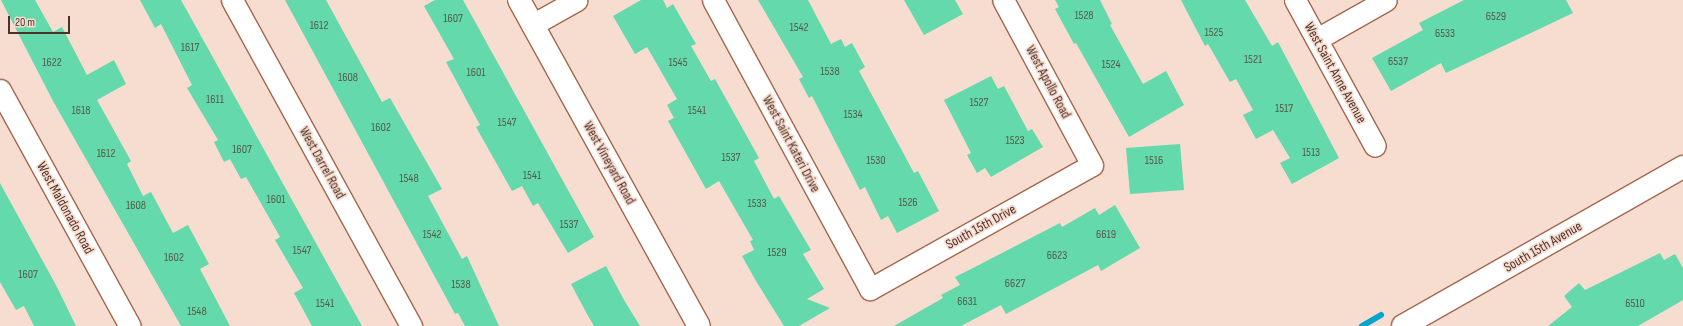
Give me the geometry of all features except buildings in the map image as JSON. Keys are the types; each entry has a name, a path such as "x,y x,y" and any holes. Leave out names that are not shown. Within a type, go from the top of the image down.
{"street":[{"name":"West Darrel Road","path":"232,0 411,326"},
{"name":"West Vineyard Road","path":"519,0 699,326"},
{"path":"532,24 577,0"},
{"name":"West Saint Kateri Drive","path":"713,0 870,289"},
{"name":"West Apollo Road","path":"1003,0 1092,165"},
{"name":"West Saint Anne Avenue","path":"1295,0 1375,146"},
{"path":"1317,39 1386,0"},
{"name":"West Maldonado Road","path":"0,90 130,326"},
{"name":"South 15th Drive","path":"870,289 1092,165"},
{"name":"South 15th Avenue","path":"1403,326 1683,167"}],"waterway":[{"path":"1362,326 1381,315"}]}
